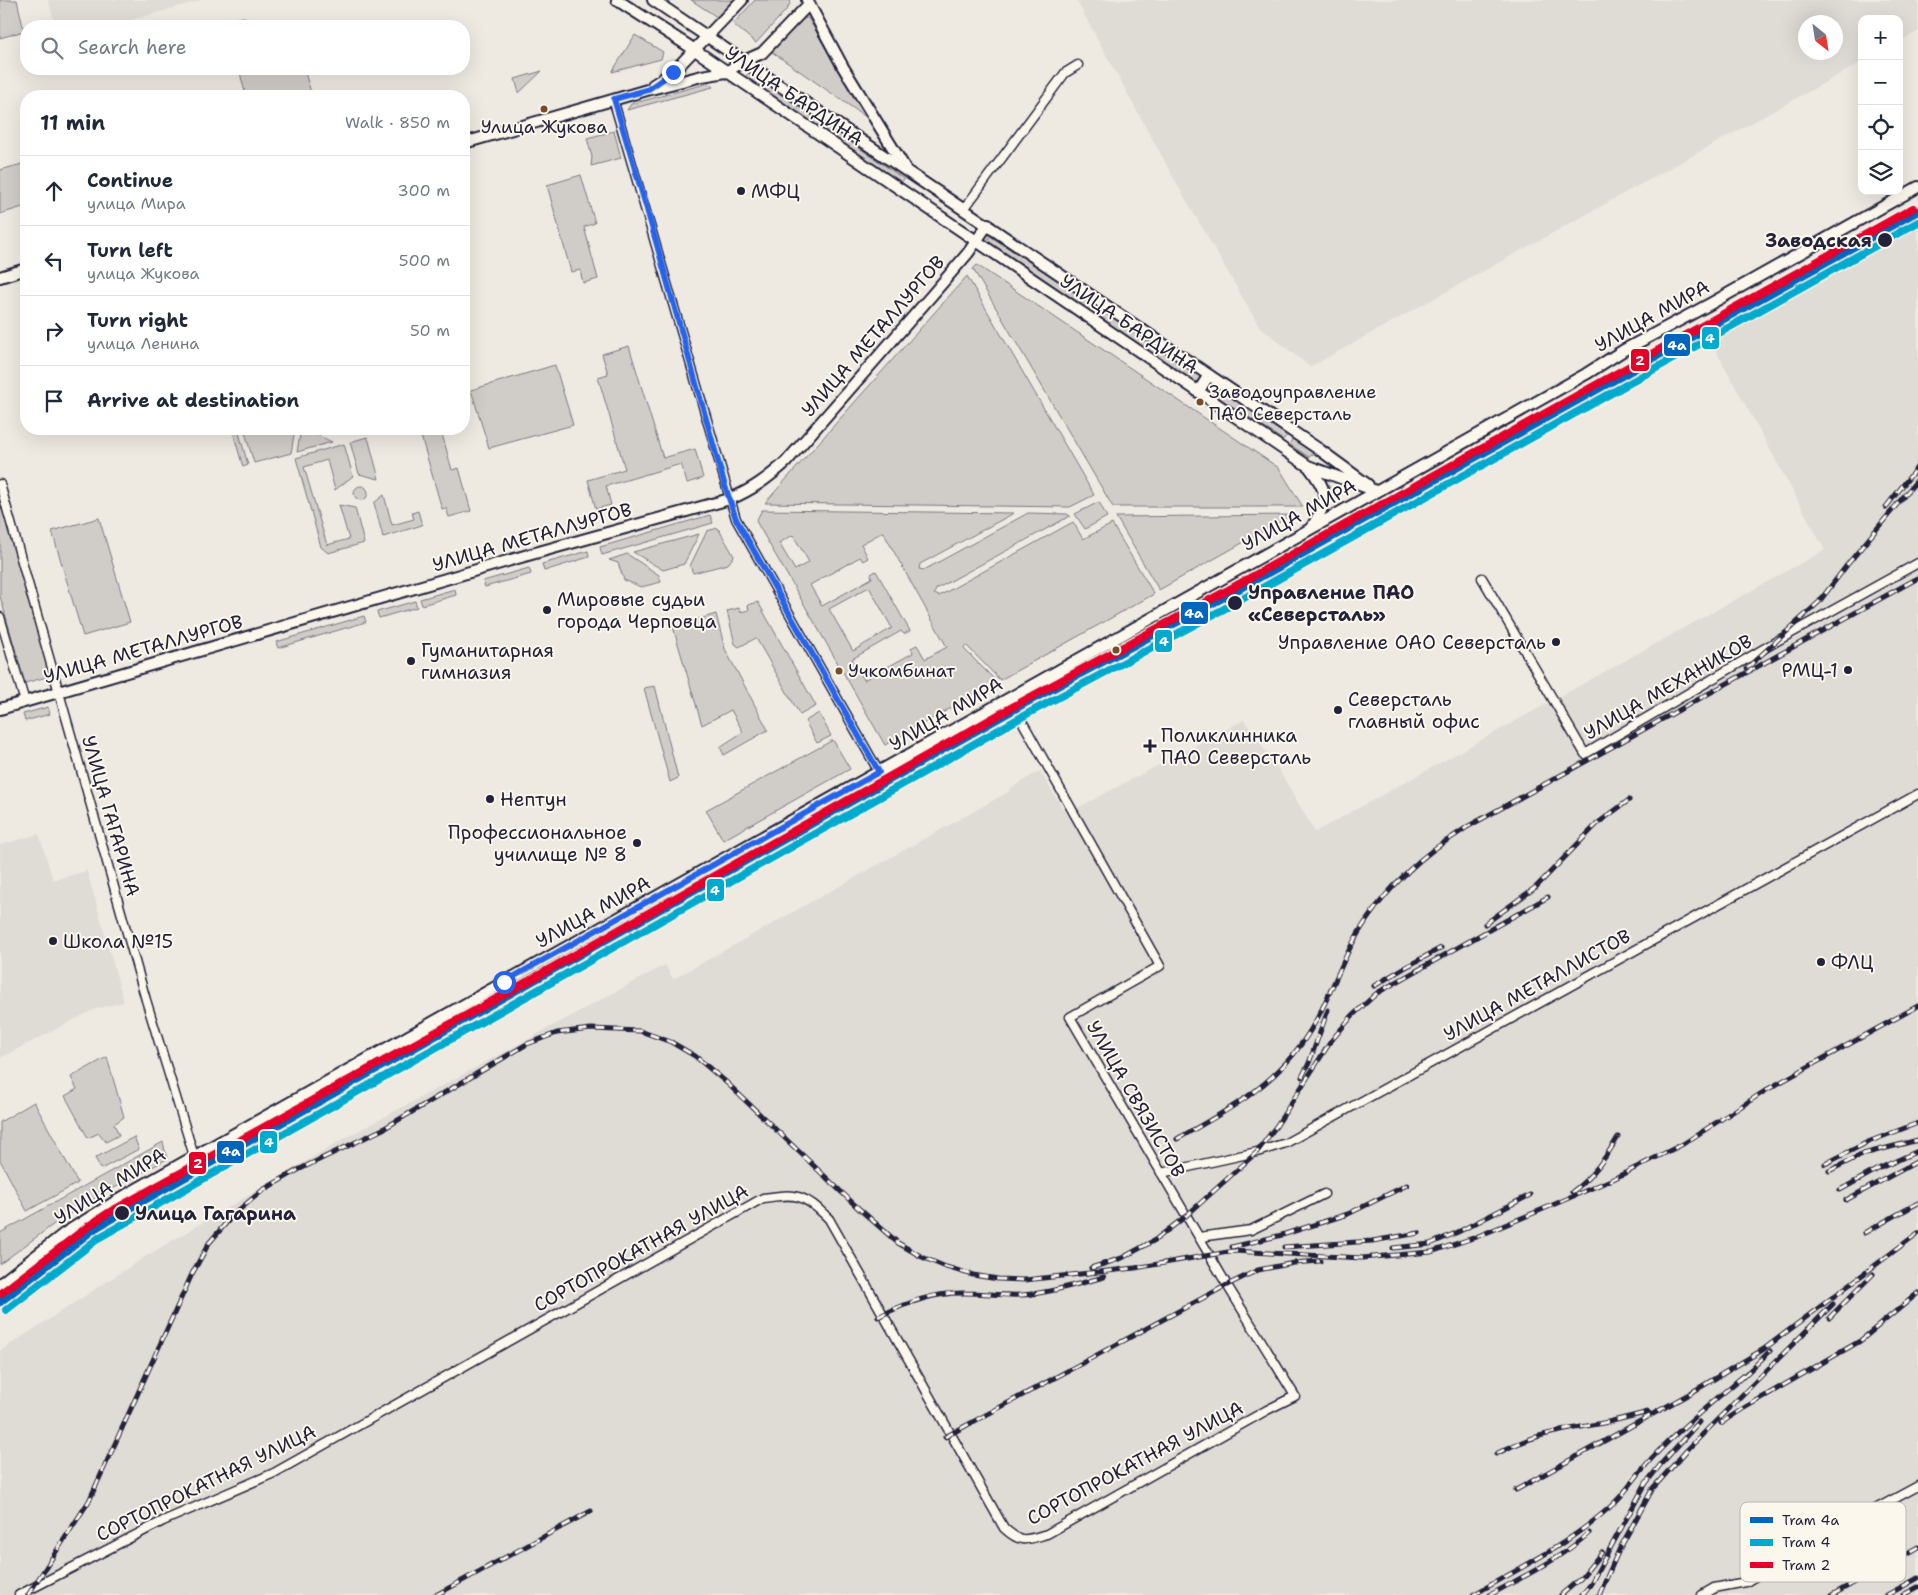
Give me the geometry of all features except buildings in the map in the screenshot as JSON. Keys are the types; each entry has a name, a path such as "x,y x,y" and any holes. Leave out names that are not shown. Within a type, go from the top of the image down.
{"main road":[{"name":"УЛИЦА БАРДИНА","path":"617,0 695,50 1308,466 1376,491"},
{"name":"УЛИЦА БАРДИНА","path":"653,0 988,224 1320,450 1376,491"},
{"path":"647,90 673,72 742,0"},
{"path":"470,141 647,90 726,72 744,60 762,53 808,2 843,67 909,172"},
{"name":"УЛИЦА МИРА","path":"0,1284 88,1217 194,1156 1586,374 1624,350 1716,301 1918,187"},
{"name":"УЛИЦА МЕТАЛЛУРГОВ","path":"0,709 528,555 730,499 756,487 786,462 890,344 976,242 988,224"},
{"path":"0,277 20,271"},
{"path":"1198,392 1210,375"},
{"path":"1308,466 1321,483 1325,498 1322,510 1312,527"}],"street":[{"path":"964,209 1065,73 1078,65"},
{"path":"614,99 736,519 771,584 879,772"},
{"name":"УЛИЦА ГАГАРИНА","path":"0,484 146,1000 194,1156"},
{"name":"УЛИЦА МЕХАНИКОВ","path":"1482,578 1585,754 1777,641 1918,563"},
{"path":"0,617 25,702"},
{"name":"УЛИЦА СВЯЗИСТОВ","path":"1009,698 1160,966 1070,1017 1295,1396"},
{"name":"УЛИЦА МЕТАЛЛИСТОВ","path":"1161,1173 1257,1152 1286,1143 1918,794"},
{"name":"СОРТОПРОКАТНАЯ УЛИЦА","path":"19,1595 163,1521 274,1473 763,1198 788,1194 812,1202 829,1219 1004,1528 1014,1538 1028,1539 1047,1534 1295,1396"},
{"path":"1199,1237 1251,1230 1324,1194"},
{"path":"1888,1502 1918,1486"},
{"path":"1702,1595 1714,1588 1746,1582"}],"shaded area":[{"path":"0,0 17,0 22,20 20,20 20,32 0,38"},
{"path":"48,0 202,0 131,20 54,20"},
{"path":"691,0 738,0 720,19"},
{"path":"755,0 791,0 788,8 756,43 733,24"},
{"path":"1076,0 1918,0 1918,31 1903,40 1903,15 1858,15 1858,64 1310,367 1259,326 1181,191"},
{"path":"244,17 249,20 226,20"},
{"path":"808,18 866,117 769,50 796,19"},
{"path":"635,35 663,52 661,59 612,72"},
{"path":"542,71 519,93 515,79"},
{"path":"750,72 904,179 900,184 744,78"},
{"path":"241,75 306,75 310,90 244,90"},
{"path":"709,83 713,87 627,110 631,104"},
{"path":"614,131 621,158 591,166 592,157 587,138"},
{"path":"20,165 20,208 0,214 0,170"},
{"path":"581,175 595,223 584,227 598,279 583,283 580,270 571,272 547,185"},
{"path":"1918,228 1918,1595 0,1595 0,1351 148,1255 338,1142 665,965 673,979 1010,791 1009,789 1040,771 1066,814 1244,720 1280,772 1315,832 1825,550 1711,342"},
{"path":"990,236 1288,434 1283,440 986,243"},
{"path":"977,265 1279,468 1303,507 1113,507 973,269"},
{"path":"967,276 1094,495 1070,507 765,503"},
{"path":"629,346 663,458 695,449 703,478 687,483 681,464 606,486 611,505 596,509 588,480 625,469 598,377 608,374 602,354"},
{"path":"555,365 573,425 489,448 471,390"},
{"path":"234,435 240,435 248,465 243,467"},
{"path":"246,435 294,435 291,453 254,463"},
{"path":"300,435 317,435 332,442 297,452"},
{"path":"421,435 442,435 452,470 459,468 471,511 449,517 446,508 442,509"},
{"path":"367,437 379,479 359,474 350,442"},
{"path":"1294,437 1313,450 1313,454 1309,457 1289,444"},
{"path":"344,444 353,476 335,490 327,460 304,467 327,545 349,539 339,505 355,508 364,543 328,553 321,547 296,458"},
{"path":"358,486 364,486 368,493 364,500 358,500 354,496 354,490"},
{"path":"384,495 392,525 414,519 412,513 418,511 422,525 383,537 374,503"},
{"path":"0,501 50,676 25,683 0,596"},
{"path":"1099,502 1107,517 1085,529 1075,514"},
{"path":"762,510 1014,513 920,564 919,569 924,570 1028,513 1067,514 1070,516 936,589 934,594 939,596 1073,522 1083,539 1112,524 1154,594 1000,680 965,646 964,649 997,682 885,745 756,521","holes":["883,532 947,647 925,659 917,645 911,648 913,653 864,680 852,659 901,631 904,634 910,631 876,571 871,574 872,578 822,606 810,585 860,557 863,561 868,558 861,544","793,535 809,562 795,570 779,543","869,587 892,628 853,651 829,609"]},
{"path":"710,515 713,523 602,555 600,547"},
{"path":"1292,515 1159,590 1116,517"},
{"path":"99,518 130,622 83,636 52,531"},
{"path":"718,528 734,556 728,564 693,573 690,566 707,531"},
{"path":"699,534 684,564 663,570 633,552"},
{"path":"588,551 589,557 544,571 542,564"},
{"path":"627,554 659,575 661,582 641,587 624,580 618,563 609,560"},
{"path":"529,568 531,574 485,587 483,581"},
{"path":"455,589 456,595 422,605 420,599"},
{"path":"415,601 417,607 379,618 377,612"},
{"path":"758,602 816,706 800,715 756,638 739,647 735,644 727,611 739,608 740,612 749,610 748,605"},
{"path":"716,614 725,649 768,730 724,755 720,747 743,732 731,710 702,725 673,627"},
{"path":"364,616 366,622 278,648 276,642"},
{"path":"655,686 678,778 670,782 644,688"},
{"path":"48,707 50,714 25,721 23,714"},
{"path":"819,713 831,736 817,743 805,721"},
{"path":"833,740 850,769 723,840 706,810"},
{"name":"Школа №15","path":"39,834 53,880 87,871 124,1002 95,1009 0,1058 0,845"},
{"path":"107,1057 124,1117 114,1124 119,1135 106,1142 99,1133 88,1138 65,1096 77,1089 71,1077"},
{"path":"34,1102 78,1183 27,1211 0,1160 0,1122"},
{"path":"134,1137 139,1149 101,1169 95,1158"},
{"path":"163,1142 167,1159 58,1221 0,1264 0,1233"}],"railway":[{"path":"1886,507 1918,466"},
{"path":"1747,668 1819,602 1918,479"},
{"path":"1177,1139 1245,1098 1290,1059 1316,1020 1350,948 1366,921 1397,882 1433,850 1467,827 1918,578"},
{"path":"1485,924 1536,887 1598,823 1629,800"},
{"path":"1091,1268 1122,1258 1155,1240 1186,1216 1257,1152 1277,1125 1331,1041 1353,1015 1377,993 1548,897"},
{"path":"1374,986 1441,948"},
{"path":"28,1595 89,1501 192,1274 209,1243 234,1214 263,1190 298,1170 383,1129 527,1044 557,1033 591,1029 640,1031 671,1042 695,1056 727,1083 856,1206 898,1243 922,1257 973,1275 998,1279 1025,1280 1135,1268 1234,1251 1362,1258 1431,1252 1476,1237 1541,1210 1613,1179 1683,1144 1768,1089 1918,1006"},
{"path":"1302,1077 1328,1010"},
{"path":"1825,1164 1868,1142 1918,1123"},
{"path":"1572,1192 1598,1167 1618,1137"},
{"path":"1829,1171 1863,1154 1918,1140"},
{"path":"1840,1190 1878,1169 1918,1151"},
{"path":"1846,1200 1918,1161"},
{"path":"1232,1247 1282,1235 1348,1214 1407,1185"},
{"path":"1393,1248 1430,1244 1458,1232 1530,1195"},
{"path":"1864,1233 1918,1203"},
{"path":"1284,1247 1372,1241 1419,1233"},
{"path":"1516,1490 1689,1394 1764,1349 1918,1233"},
{"path":"945,1437 1258,1270 1294,1263 1320,1261"},
{"path":"1829,1318 1873,1274"},
{"path":"878,1317 909,1303 942,1294 1032,1294 1104,1277"},
{"path":"1721,1423 1860,1341 1918,1293"},
{"path":"1599,1595 1619,1550 1653,1488 1688,1449 1833,1304"},
{"path":"1743,1377 1770,1351"},
{"path":"1473,1595 1544,1555 1578,1533 1616,1502 1647,1464 1675,1435 1748,1372"},
{"path":"1496,1454 1536,1437 1648,1412"},
{"path":"1582,1595 1590,1585 1646,1483 1699,1422"},
{"path":"436,1595 591,1511"},
{"path":"1490,1595 1554,1559 1589,1533"},
{"path":"1906,1554 1918,1547"},
{"path":"1561,1595 1581,1578 1602,1552"},
{"path":"1887,1595 1918,1578"},
{"path":"1832,1595 1855,1582"},
{"path":"1903,1595 1918,1587"}],"tram line":[{"name":"2","path":"0,1294 108,1213 532,979 1014,706 1228,590 1913,208"},
{"name":"4а","path":"0,1302 94,1229 111,1219 1022,705 1230,594 1918,211"},
{"name":"4","path":"6,1310 100,1237 1027,714 1235,603 1918,222"}],"place":[{"name":"Улица Жукова","path":"544,109"},
{"name":"МФЦ","path":"741,191"},
{"name":"Заводская","path":"1885,240"},
{"name":"Заводоуправление ПАО Северсталь","path":"1200,402"},
{"name":"Управление ПАО «Северсталь»","path":"1235,603"},
{"name":"Мировые судьи города Черповца","path":"547,610"},
{"name":"Управление OAO Северсталь","path":"1556,642"},
{"name":"Гуманитарная гимназия","path":"411,661"},
{"name":"РМЦ-1","path":"1848,670"},
{"name":"Учкомбинат","path":"839,671"},
{"name":"Северсталь главный офис","path":"1338,710"},
{"name":"Поликлинника ПАО Северсталь","path":"1150,746"},
{"name":"Нептун","path":"490,799"},
{"name":"Профессиональное училище № 8","path":"637,843"},
{"name":"Школа №15","path":"53,941"},
{"name":"ФЛЦ","path":"1821,962"},
{"name":"Улица Гагарина","path":"122,1213"}],"route":[{"path":"504,982 879,772 771,584 736,519 725,486 614,99 647,90 673,72"}]}
